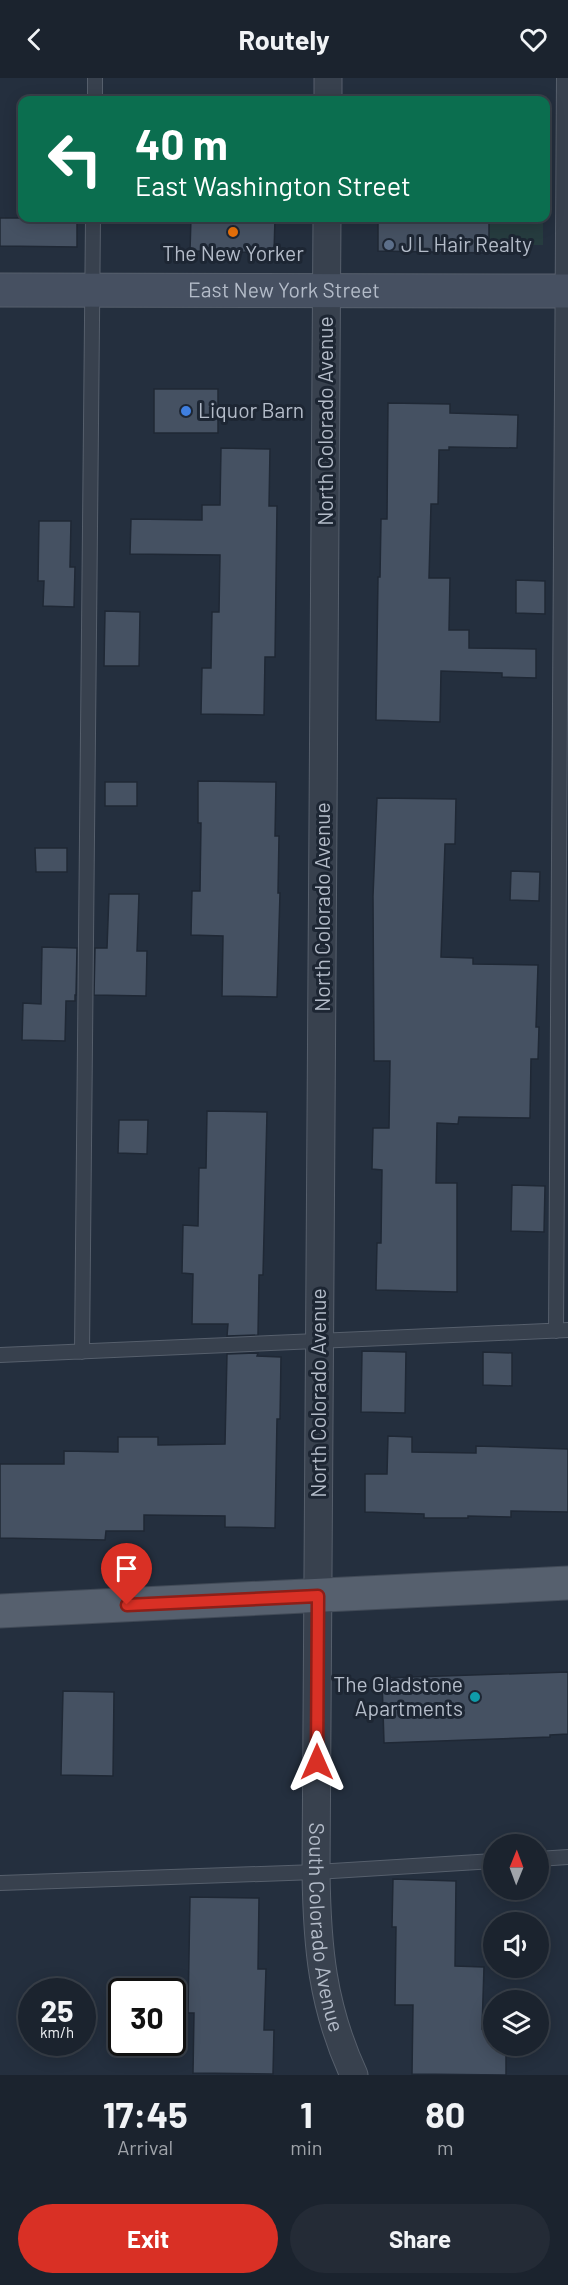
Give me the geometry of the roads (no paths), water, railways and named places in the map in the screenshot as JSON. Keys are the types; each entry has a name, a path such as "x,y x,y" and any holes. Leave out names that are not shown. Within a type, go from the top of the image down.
{"main road":[{"name":"East New York Street","path":"0,290 566,291"},
{"path":"0,1611 568,1583"}],"street":[{"path":"328,78 328,96"},
{"name":"North Colorado Avenue","path":"318,1596 327,222"},
{"name":"South Colorado Avenue","path":"318,1596 317,1919 322,1975 336,2030 354,2075"}],"lane":[{"path":"94,96 95,78"},
{"path":"0,1355 562,1330 566,291 564,78"},
{"path":"82,1352 93,222"},
{"path":"549,1858 568,1857"},
{"path":"0,1883 316,1872 483,1862"}],"place":[{"name":"The New Yorker","path":"233,232"},
{"name":"J L Hair Realty","path":"389,245"},
{"name":"Liquor Barn","path":"186,411"},
{"name":"The Gladstone Apartments","path":"475,1697"}]}
